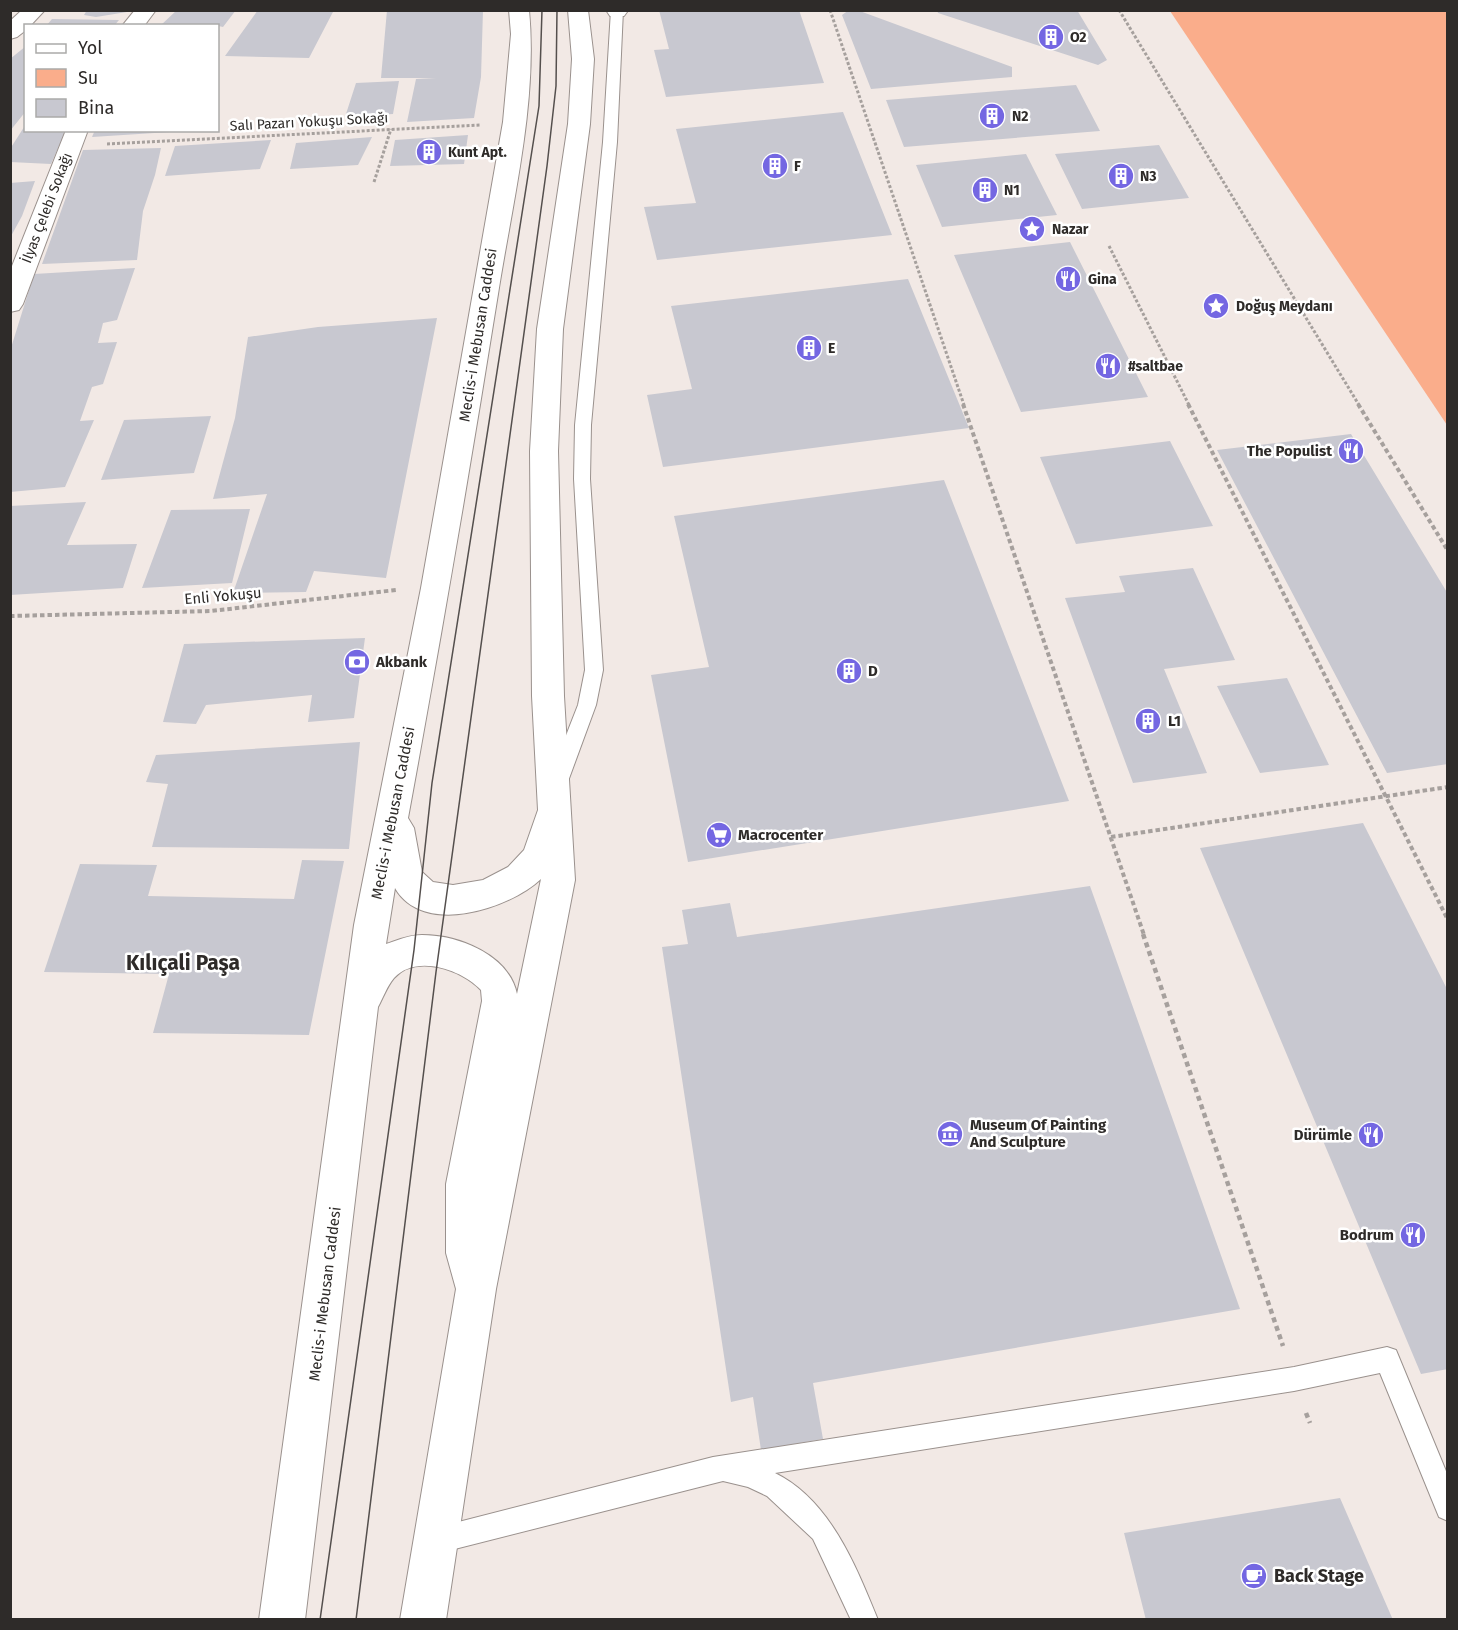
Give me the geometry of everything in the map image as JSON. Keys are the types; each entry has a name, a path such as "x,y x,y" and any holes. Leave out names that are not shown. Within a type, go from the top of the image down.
{"main road":[{"path":"10,33 35,10"},
{"path":"134,24 146,10"},
{"name":"Meclis-i Mebusan Caddesi","path":"282,1620 362,1013 371,925 436,588 514,122 521,34 519,10"},
{"path":"423,1620 476,1289 558,880 553,794 544,451 550,329 579,124 583,59 578,10"},
{"name":"İlyas Çelebi Sokağı","path":"10,304 73,138"},
{"path":"398,790 396,824 401,861 410,882 429,896 446,899 476,898 492,893 513,882 530,868 546,832 553,794"},
{"path":"362,1013 375,976 388,961 405,951 432,950 453,955 477,967 495,980 500,994 500,1008 463,1206 464,1249 476,1289"}],"lane":[{"path":"553,794 587,705 594,670 582,479 583,425 610,142 616,11"},
{"path":"435,1541 713,1470 1294,1379 1387,1359 1448,1508"},
{"path":"713,1470 750,1474 776,1488 822,1530 865,1620"}],"path":[{"path":"830,10 1310,1423"},
{"path":"1119,10 1448,551"},
{"name":"Salı Pazarı Yokuşu Sokağı","path":"73,138 391,129 514,122"},
{"path":"374,182 391,129"},
{"path":"1108,246 1448,920"},
{"name":"Enli Yokuşu","path":"10,616 211,611 436,588"},
{"path":"1110,837 1448,787"}],"water":[{"path":"1170,11 1447,11 1447,425"}],"building":[{"path":"87,10 127,10 127,12 96,17 84,15"},
{"path":"177,10 236,10 223,27 219,24 162,24"},
{"path":"258,10 334,10 309,58 225,56"},
{"path":"387,10 483,10 481,77 474,118 407,122 416,79 436,78 381,78"},
{"path":"659,10 799,10 824,83 666,97 654,50 669,49"},
{"path":"849,10 857,10 1012,67 1012,77 871,89 842,15"},
{"name":"O2","path":"937,10 1077,10 1107,60 1098,65 938,13"},
{"path":"52,19 119,20 116,24 48,24"},
{"path":"24,48 24,114 10,131 10,59"},
{"path":"399,81 393,114 345,117 356,83"},
{"name":"N2","path":"1076,85 1100,131 904,147 886,100"},
{"name":"F","path":"843,112 892,235 657,260 644,207 696,203 676,129"},
{"path":"24,127 24,132 65,132 51,164 10,162 10,149"},
{"path":"94,132 170,132 92,137"},
{"name":"Kunt Apt.","path":"468,135 464,164 390,166 395,140"},
{"path":"372,137 358,165 290,169 296,143"},
{"path":"271,140 260,169 165,176 175,146"},
{"name":"N3","path":"1159,145 1189,198 1082,209 1055,154"},
{"path":"161,148 143,211 137,260 42,264 83,150"},
{"name":"N1","path":"1026,154 1057,215 942,227 916,165"},
{"path":"35,181 22,216 10,238 10,183"},
{"path":"1070,242 1148,397 1021,412 954,255"},
{"path":"135,268 117,320 103,323 98,343 117,342 103,384 92,387 80,421 94,420 65,487 10,492 10,351 34,274"},
{"name":"E","path":"908,279 969,428 663,467 647,395 692,389 671,306"},
{"path":"437,318 386,578 314,571 306,592 233,593 267,494 213,499 235,418 248,337 318,327"},
{"path":"211,416 194,473 101,480 124,420"},
{"path":"1351,434 1448,594 1448,764 1387,773 1217,450"},
{"path":"1170,441 1213,526 1076,544 1040,457"},
{"name":"D","path":"944,480 1069,801 688,862 651,675 709,667 674,516"},
{"path":"86,502 67,545 137,544 123,588 10,595 10,506"},
{"path":"250,509 232,583 142,588 171,510"},
{"name":"L1","path":"1193,568 1235,660 1164,669 1207,773 1133,783 1065,598 1125,592 1119,576"},
{"path":"365,638 354,718 308,722 312,695 206,705 196,724 163,722 184,644"},
{"path":"1287,678 1329,765 1260,773 1217,686"},
{"path":"360,742 349,849 152,847 168,784 146,782 156,755"},
{"path":"1363,823 1448,991 1448,1369 1421,1374 1200,848"},
{"path":"302,860 344,861 309,1035 153,1033 169,974 44,972 80,864 157,865 148,896 294,899"},
{"path":"1090,886 1240,1309 813,1383 823,1439 761,1450 753,1397 731,1402 662,947 688,944 682,910 730,903 737,937"},
{"name":"Back Stage","path":"1340,1498 1393,1620 1146,1620 1124,1533"}],"tram line":[{"path":"320,1620 414,950 432,783 539,106 542,10"},
{"path":"356,1620 436,972 547,166 556,86 557,10"}],"place":[{"name":"O2","path":"1051,37"},
{"name":"N2","path":"992,116"},
{"name":"Kunt Apt.","path":"429,152"},
{"name":"F","path":"775,166"},
{"name":"N3","path":"1121,176"},
{"name":"N1","path":"985,190"},
{"name":"Nazar","path":"1032,229"},
{"name":"Gina","path":"1068,279"},
{"name":"Doğuş Meydanı","path":"1216,306"},
{"name":"E","path":"809,348"},
{"name":"#saltbae","path":"1108,366"},
{"name":"The Populist","path":"1351,451"},
{"name":"Akbank","path":"357,662"},
{"name":"D","path":"849,671"},
{"name":"L1","path":"1148,721"},
{"name":"Macrocenter","path":"719,835"},
{"name":"Museum Of Painting And Sculpture","path":"950,1134"},
{"name":"Dürümle","path":"1371,1135"},
{"name":"Bodrum","path":"1413,1235"},
{"name":"Back Stage","path":"1254,1576"}],"district":[{"name":"Kılıçali Paşa","path":"183,963"}]}
